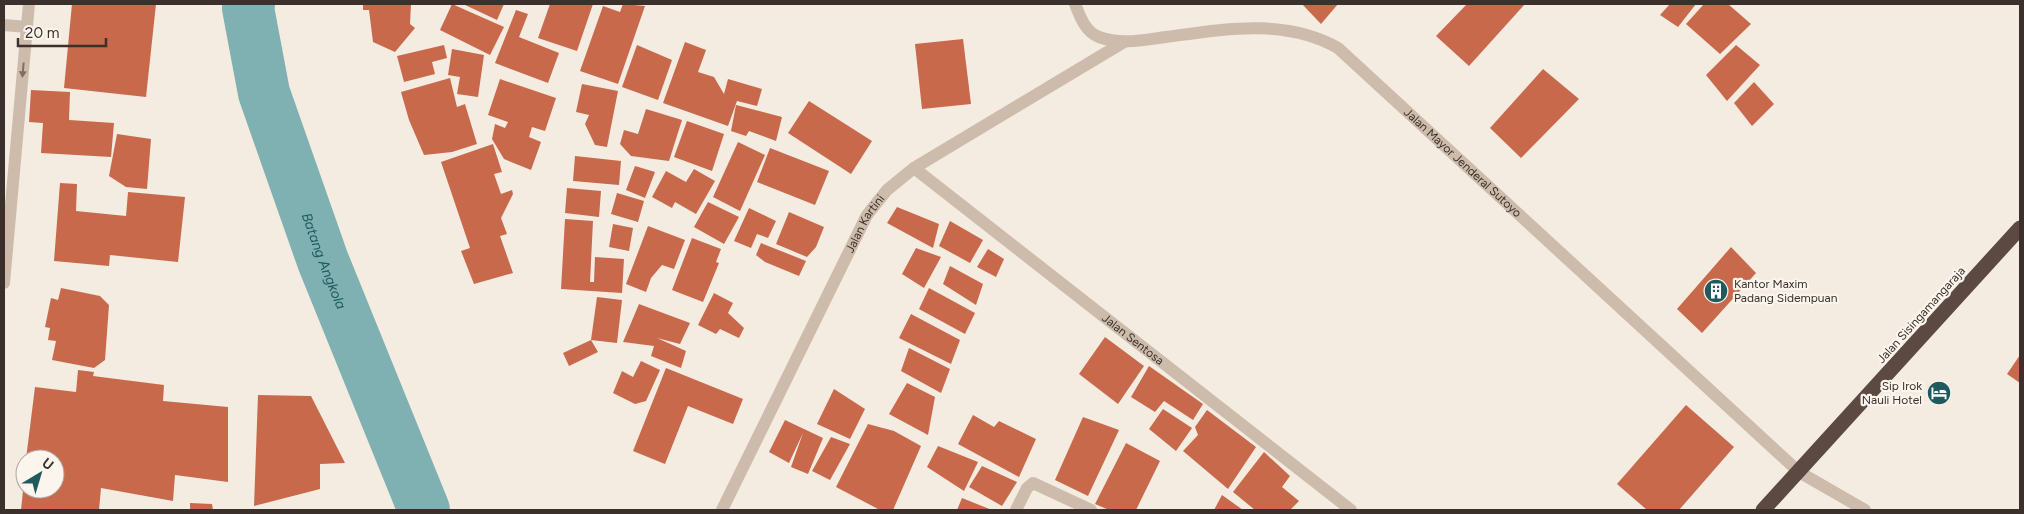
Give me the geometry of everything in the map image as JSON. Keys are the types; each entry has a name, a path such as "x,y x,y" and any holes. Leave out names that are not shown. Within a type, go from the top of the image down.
{"highway":[{"name":"Jalan Sisingamangaraja","path":"1763,510 2020,228"}],"street":[{"path":"4,283 29,4"},
{"name":"Jalan Mayor Jenderal Sutoyo","path":"1076,6 1084,25 1092,33 1097,36 1124,42 1252,28 1274,28 1311,34 1338,48 1799,472 1865,510"},
{"path":"4,25 27,27"},
{"name":"Jalan Kartini","path":"722,510 867,215 887,190 914,168 979,127 1124,42"},
{"name":"Jalan Sentosa","path":"914,168 1351,510"},
{"path":"1016,510 1027,488 1033,483 1091,510"}],"building":[{"path":"72,4 156,4 146,97 64,88"},
{"path":"363,4 411,4 410,24 415,28 395,52 373,42 369,10 363,10"},
{"path":"452,4 504,27 490,55 440,30"},
{"path":"463,4 504,4 497,20"},
{"path":"550,4 593,4 577,51 538,38"},
{"path":"623,4 645,6 618,84 580,71 603,6 620,12"},
{"path":"1302,4 1338,4 1321,24"},
{"path":"1467,4 1525,4 1469,66 1436,36"},
{"path":"1670,4 1696,4 1678,27 1660,15"},
{"path":"1704,4 1728,4 1751,24 1720,54 1686,24"},
{"path":"516,10 528,14 519,37 559,53 548,83 495,63"},
{"path":"963,39 971,104 922,109 915,44"},
{"path":"685,42 706,50 698,72 714,77 724,94 728,79 762,89 757,106 737,101 728,126 663,103"},
{"path":"444,45 447,58 432,62 435,74 404,82 397,56"},
{"path":"637,45 672,60 658,100 622,87"},
{"path":"1736,45 1760,65 1727,101 1706,75"},
{"path":"452,49 484,55 478,97 457,94 460,77 448,75"},
{"path":"1543,69 1579,99 1521,158 1490,128"},
{"path":"450,78 457,107 465,104 477,144 452,152 424,155 409,120 401,92"},
{"path":"500,79 556,98 545,131 532,127 529,137 541,142 531,170 504,159 492,139 495,124 505,128 508,122 488,115"},
{"path":"1754,82 1774,104 1752,126 1734,103"},
{"path":"582,84 618,91 607,147 595,145 585,124 589,115 576,112"},
{"path":"31,90 70,92 69,120 114,123 111,157 41,153 43,123 29,122"},
{"path":"809,101 872,141 851,174 788,133"},
{"path":"736,105 782,117 776,141 749,131 746,136 731,131"},
{"path":"646,109 682,120 669,161 631,156 620,144 624,130 638,134"},
{"path":"687,121 724,134 712,171 674,157"},
{"path":"117,134 151,139 147,189 126,187 109,176"},
{"path":"738,142 765,155 740,211 713,197"},
{"path":"493,144 502,172 494,174 501,194 512,190 513,194 501,218 507,234 500,236 513,273 474,284 461,251 470,248 441,162"},
{"path":"770,148 829,171 815,205 757,182"},
{"path":"575,156 621,161 619,185 573,181"},
{"path":"635,166 655,172 645,198 626,190"},
{"path":"694,169 715,181 696,214 675,202 672,208 652,197 666,171 686,182"},
{"path":"60,183 77,184 76,211 126,216 128,192 185,197 178,262 110,255 109,266 54,261"},
{"path":"567,188 601,191 599,217 565,213"},
{"path":"617,193 644,201 638,222 611,214"},
{"path":"708,202 739,217 724,244 694,227"},
{"path":"897,207 939,224 933,248 887,223"},
{"path":"749,208 776,221 768,238 757,234 751,248 734,241"},
{"path":"789,212 824,227 816,247 807,257 776,244"},
{"path":"565,219 593,221 590,282 594,282 595,257 624,259 622,293 561,289"},
{"path":"950,221 983,240 970,263 939,246"},
{"path":"613,224 633,228 629,251 609,247"},
{"path":"648,226 685,240 674,269 662,265 651,278 646,292 626,284"},
{"path":"692,238 721,249 716,262 719,263 703,302 672,290"},
{"path":"761,243 806,261 799,276 765,262 756,255"},
{"name":"Kantor Maxim Padang Sidempuan","path":"1731,247 1756,273 1702,333 1677,309"},
{"path":"916,248 941,257 924,288 902,274"},
{"path":"988,249 1004,259 996,277 977,267"},
{"path":"950,266 983,284 976,305 943,284"},
{"path":"61,288 100,296 109,305 105,360 94,368 52,360 56,341 48,340 50,328 45,327 51,298 58,300"},
{"path":"929,288 975,313 965,334 919,309"},
{"path":"714,293 733,303 728,313 744,328 739,338 720,329 716,334 698,325"},
{"path":"597,297 622,300 617,343 591,340"},
{"path":"639,304 690,323 680,344 657,338 686,351 681,368 651,356 654,346 623,342"},
{"path":"911,314 960,340 951,364 899,338"},
{"path":"1105,337 1144,366 1118,404 1079,374"},
{"path":"591,340 598,352 569,366 563,353"},
{"path":"909,348 950,369 941,393 901,371"},
{"path":"2020,355 2020,383 2007,374"},
{"path":"641,361 660,370 646,401 635,404 613,393 622,371 633,377"},
{"path":"1149,366 1203,404 1193,420 1164,401 1155,412 1131,397"},
{"path":"666,368 743,399 733,424 688,406 665,464 633,451"},
{"path":"78,370 94,372 93,376 164,385 163,401 228,407 228,482 175,475 173,501 101,488 99,510 21,510 22,499 65,499 65,449 27,449 35,387 76,392"},
{"path":"907,383 935,397 928,435 889,414"},
{"path":"834,389 865,409 850,439 817,424"},
{"path":"258,395 311,396 345,463 320,464 320,489 254,506"},
{"path":"1686,405 1734,447 1679,510 1647,510 1617,484"},
{"path":"1163,409 1192,428 1176,451 1149,429"},
{"path":"1207,410 1256,447 1228,489 1183,451 1198,435 1195,427"},
{"path":"973,415 994,427 999,421 1036,439 1019,477 958,444"},
{"path":"1083,417 1119,430 1088,496 1055,480"},
{"path":"785,420 823,438 808,474 791,467 803,433 789,463 769,452"},
{"path":"868,424 894,431 921,446 893,510 880,510 836,487"},
{"path":"831,437 850,444 830,480 812,471"},
{"path":"1126,443 1160,461 1136,510 1109,510 1095,504"},
{"path":"938,446 978,462 964,491 927,467"},
{"path":"1264,452 1290,476 1282,487 1299,501 1290,510 1255,510 1233,492"},
{"path":"982,466 1017,482 1002,506 969,487"},
{"path":"1222,495 1243,510 1214,510"},
{"path":"962,498 992,510 957,510"},
{"path":"190,503 212,504 213,510 190,510"}],"waterway":[{"name":"Batang Angkola","path":"249,4 248,8 264,93 323,261 424,510"}],"place":[{"name":"Kantor Maxim Padang Sidempuan","path":"1716,291"},
{"name":"Sip Irok Nauli Hotel","path":"1939,393"}]}
